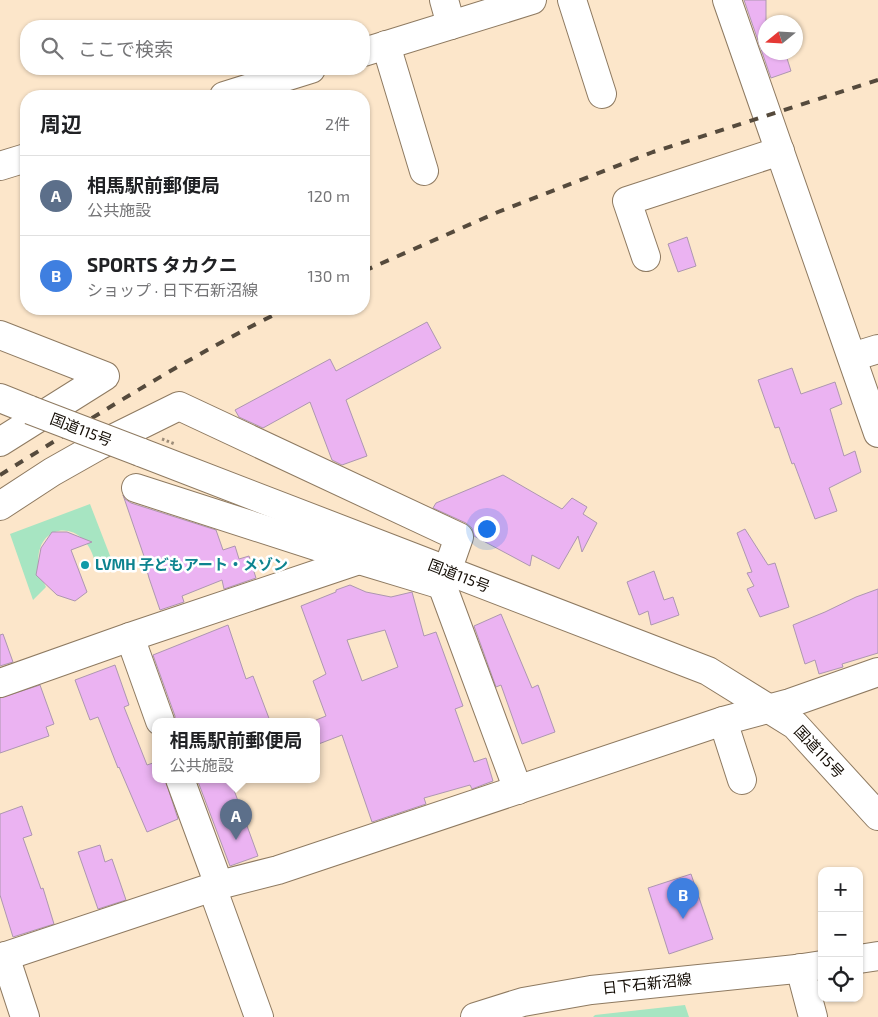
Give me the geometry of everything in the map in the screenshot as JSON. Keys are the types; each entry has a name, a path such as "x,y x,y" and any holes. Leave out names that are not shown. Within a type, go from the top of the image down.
{"main road":[{"path":"424,171 375,49 447,12 532,0"},
{"path":"572,0 602,94"},
{"path":"727,0 878,433"},
{"path":"243,90 292,75"},
{"path":"646,257 627,201 780,150"},
{"path":"0,166 20,160"},
{"path":"0,336 105,376 0,442"},
{"path":"852,357 878,349"},
{"name":"国道115号","path":"0,398 708,671 795,724 878,816"},
{"path":"0,506 52,472 91,450 179,406 459,537 446,573 518,790"},
{"path":"136,488 359,560 446,573"},
{"path":"0,684 130,637 359,560"},
{"path":"130,637 159,718"},
{"path":"25,1017 2,957 215,886 278,870 722,720 768,709 878,672"},
{"path":"722,720 742,780"},
{"path":"181,783 259,1017"},
{"path":"863,958 878,956"},
{"path":"811,966 813,1017"},
{"name":"日下石新沼線","path":"475,1017 525,1010 591,990 811,966"}],"green space":[{"path":"90,504 114,566 96,566 89,547 79,536 67,531 55,532 45,539 39,550 39,567 46,587 33,600 10,534"},
{"path":"685,1005 689,1017 593,1017 595,1015"}],"building":[{"path":"744,0 766,0 766,15 758,15 758,40"},
{"path":"765,60 788,60 791,71 771,78"},
{"path":"687,237 696,266 678,272 668,244"},
{"path":"427,322 441,348 346,400 367,456 342,465 332,460 310,402 263,428 239,417 235,410 330,359 336,371"},
{"path":"792,368 801,394 835,382 842,404 830,409 844,456 855,451 861,472 829,488 837,511 815,519 779,427 775,428 758,380"},
{"path":"503,475 562,509 572,498 587,507 583,514 597,523 582,552 578,536 559,569 532,555 530,566 474,536 472,528 466,523 433,508 436,503"},
{"path":"123,495 131,503 216,530 223,550 235,546 239,559 249,556 256,578 224,589 222,580 182,596 184,602 160,610"},
{"path":"745,529 768,565 775,563 789,607 760,617 747,589 754,586 747,573 752,572 737,533"},
{"name":"LVMH 子どもアート・メゾン","path":"52,532 67,532 92,542 71,550 87,592 75,601 57,595 36,575 41,548"},
{"path":"654,571 664,600 673,597 679,615 651,625 648,611 639,615 627,582"},
{"path":"350,585 366,592 391,597 412,592 424,636 436,632 463,706 455,709 474,762 486,758 493,781 472,789 470,785 424,798 426,804 372,822 342,735 320,743 320,718 326,716 313,681 326,674 301,606 336,592 336,590","holes":["385,630 398,667 362,681 347,640"]},
{"path":"878,589 878,653 842,664 843,667 819,674 815,660 805,664 793,625"},
{"path":"501,614 532,688 538,685 555,732 522,744 501,685 496,687 474,626"},
{"path":"228,625 246,679 253,676 269,718 175,718 153,655"},
{"path":"3,634 13,662 0,666 0,635"},
{"path":"115,665 129,705 124,707 147,765 152,763 152,783 166,783 178,819 147,832 118,768 98,717 90,720 75,680"},
{"path":"40,685 54,724 46,727 49,736 0,753 0,698"},
{"path":"199,783 231,783 258,856 230,866"},
{"path":"22,806 32,835 23,838 41,889 43,888 54,924 13,937 0,895 0,814"},
{"path":"100,845 105,862 112,859 126,900 98,909 78,852"},
{"path":"691,874 713,939 669,954 648,888"}],"railway":[{"path":"370,268 498,212 653,152 878,80"},
{"path":"0,475 177,367 274,315"}],"place":[{"name":"LVMH 子どもアート・メゾン","path":"85,565"},
{"name":"相馬駅前郵便局","path":"236,840"},
{"name":"SPORTS タカクニ","path":"683,919"}]}
